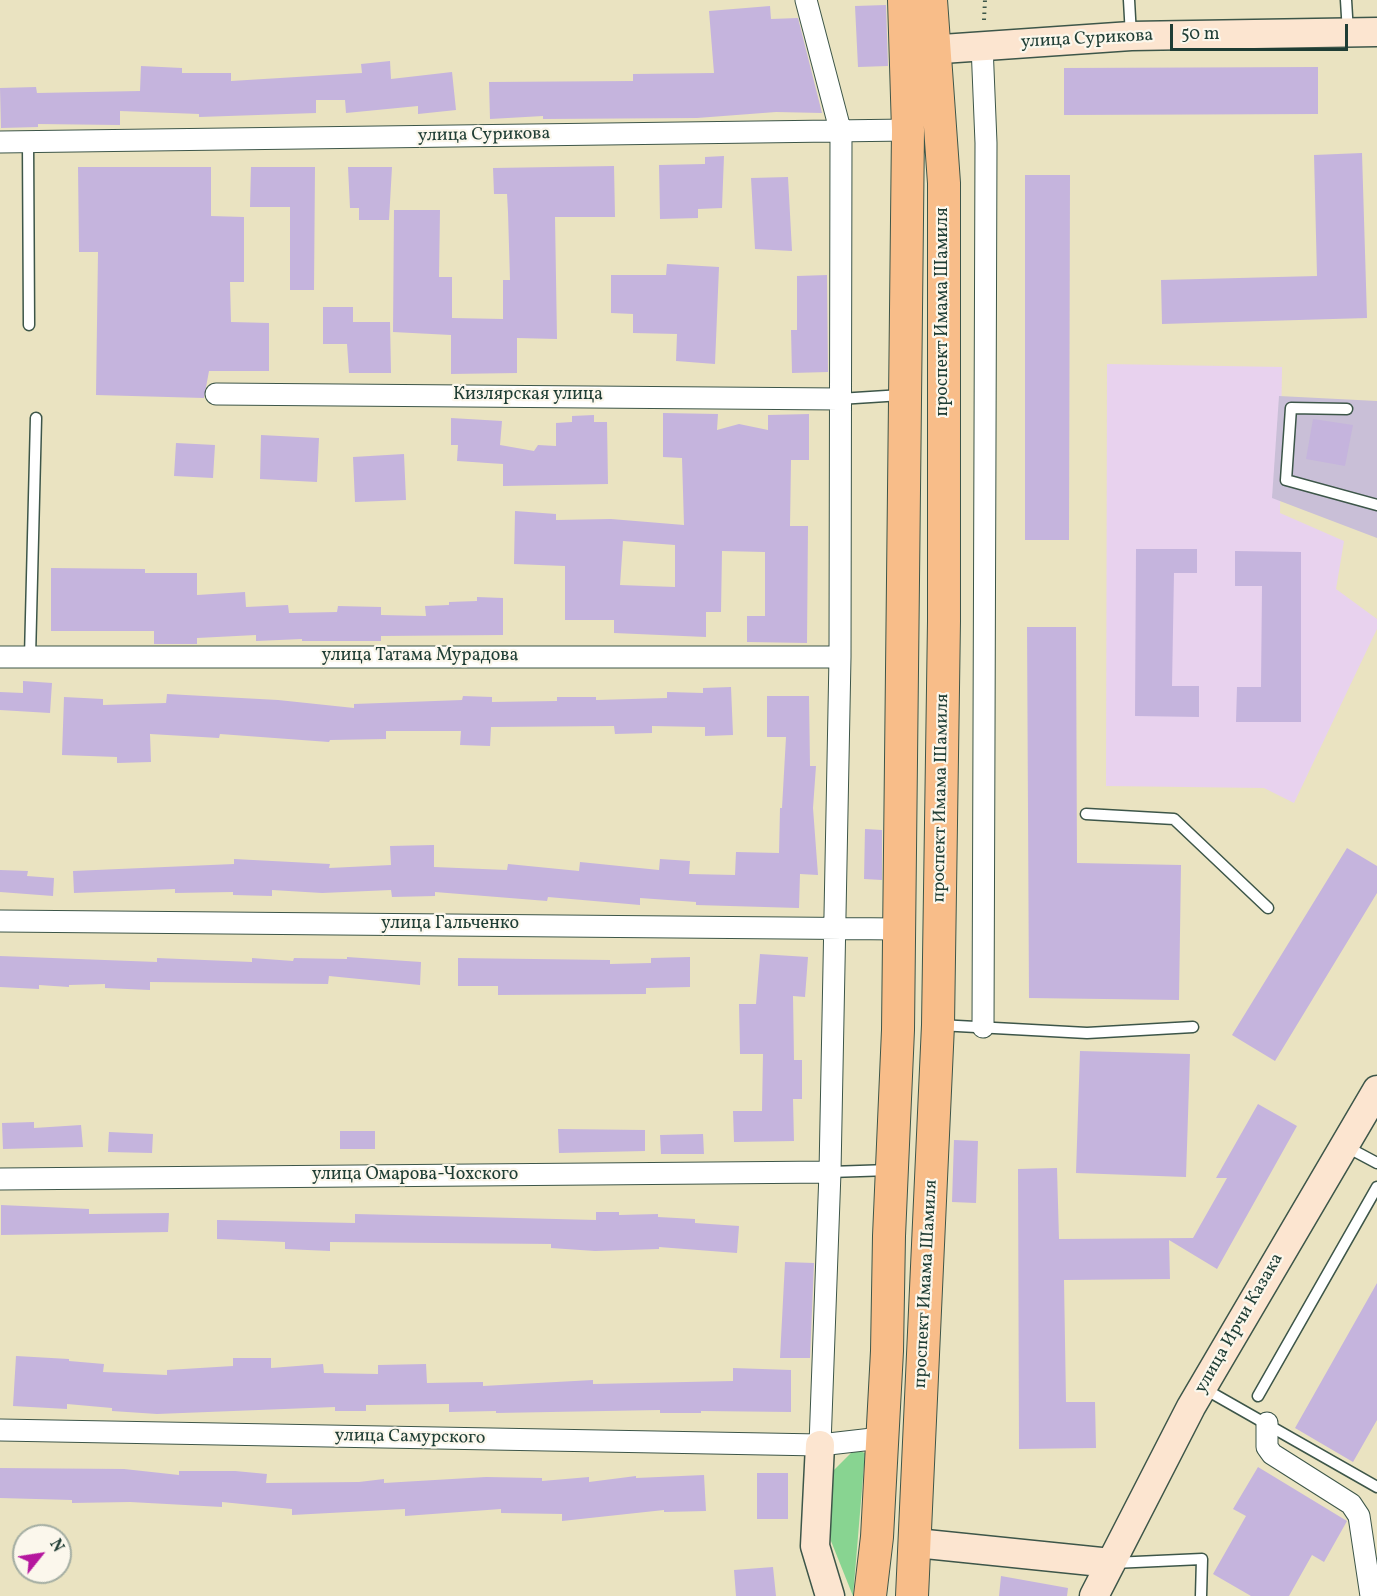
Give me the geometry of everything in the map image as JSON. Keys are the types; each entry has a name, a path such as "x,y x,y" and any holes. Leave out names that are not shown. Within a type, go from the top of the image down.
{"main road":[{"name":"проспект Имама Шамиля","path":"904,0 920,50 940,132 944,183 944,621 938,1024 912,1596"},
{"name":"проспект Имама Шамиля","path":"870,1596 877,1537 887,1351 899,928 904,618 903,395 908,130 920,50 931,0"},
{"name":"улица Сурикова","path":"920,50 1131,36 1377,32"},
{"name":"улица Сурикова","path":"908,130 940,132"},
{"name":"улица Ирчи Казака","path":"1094,1596 1202,1388 1377,1090"},
{"path":"813,1596 820,1445"},
{"path":"916,1543 1111,1563"},
{"path":"815,1546 830,1596"}],"street":[{"path":"806,0 841,133 840,657 830,1172 820,1445"},
{"path":"982,45 986,143 983,1027"},
{"name":"улица Сурикова","path":"0,142 841,133 908,130"},
{"name":"Кизлярская улица","path":"216,394 840,399"},
{"name":"улица Татама Мурадова","path":"0,657 840,657"},
{"name":"улица Гальченко","path":"0,921 899,928"},
{"name":"улица Омарова-Чохского","path":"0,1179 830,1172"},
{"path":"1267,1423 1267,1447 1272,1454 1352,1504 1359,1516 1371,1596"},
{"name":"улица Самурского","path":"0,1430 820,1445 881,1438"}],"lane":[{"path":"1129,0 1131,36"},
{"path":"1346,0 1348,34"},
{"path":"28,141 29,325"},
{"path":"840,399 903,395"},
{"path":"1347,408 1291,408 1286,480 1377,505"},
{"path":"30,657 36,418"},
{"path":"1086,814 1174,819 1268,908"},
{"path":"938,1024 1087,1033 1193,1027"},
{"path":"1344,1146 1377,1163"},
{"path":"830,1172 891,1170"},
{"path":"1257,1396 1377,1186"},
{"path":"1202,1388 1377,1487"},
{"path":"1111,1563 1202,1559 1201,1596"}],"shaded area":[{"path":"1107,364 1282,367 1280,513 1344,541 1336,589 1377,619 1377,629 1294,803 1264,788 1106,786"},
{"path":"1279,396 1377,401 1377,538 1272,498"}],"green space":[{"path":"855,1449 865,1453 853,1596 831,1541 829,1475"}],"building":[{"path":"886,5 888,66 858,67 855,6"},
{"path":"770,6 771,19 798,18 822,113 776,112 697,118 543,119 543,116 490,119 489,82 633,81 633,74 714,73 709,11"},
{"path":"390,61 391,79 452,72 456,110 418,114 418,106 346,113 345,100 316,100 316,113 199,117 199,114 120,111 120,125 38,124 38,127 1,128 0,88 36,87 37,93 140,91 141,66 182,68 182,73 231,73 231,81 362,73 361,64"},
{"path":"1318,67 1318,114 1064,115 1064,68"},
{"path":"1362,153 1367,318 1162,324 1161,280 1317,276 1314,155"},
{"path":"724,156 722,208 698,209 698,218 660,219 659,165 705,164 705,157"},
{"path":"614,166 615,217 555,217 557,339 517,338 517,373 451,374 451,335 393,332 394,210 440,210 439,277 452,277 452,318 503,319 503,280 510,280 507,194 494,194 493,168"},
{"path":"78,167 211,167 211,216 244,217 244,282 230,282 231,322 269,323 269,371 209,371 204,398 96,395 98,252 79,252"},
{"path":"251,167 315,167 314,290 290,290 290,207 250,207"},
{"path":"348,167 392,167 389,220 359,220 359,208 350,208"},
{"path":"1025,175 1070,175 1069,540 1025,540"},
{"path":"788,177 792,251 755,249 751,178"},
{"path":"667,264 719,267 715,364 676,361 677,334 633,333 633,314 611,313 611,275 666,275"},
{"path":"827,275 828,372 792,373 791,330 797,330 797,276"},
{"path":"323,307 353,307 353,322 390,322 391,373 349,373 347,344 323,344"},
{"path":"663,413 718,414 717,430 739,424 768,430 768,415 809,414 809,460 791,460 790,526 808,526 807,643 747,642 747,616 765,616 765,552 722,551 721,612 706,612 706,637 614,633 614,620 565,620 565,566 514,564 515,511 556,514 556,520 611,519 684,525 682,458 663,457","holes":["623,541 675,545 675,587 620,585"]},
{"path":"594,415 594,422 607,422 608,484 503,486 503,464 457,461 458,445 451,445 451,418 502,421 500,445 534,451 538,445 556,446 556,423 572,422 572,416"},
{"path":"1313,419 1353,425 1345,466 1306,459"},
{"path":"261,435 319,438 317,482 260,479"},
{"path":"176,443 215,445 213,478 174,476"},
{"path":"404,454 406,500 355,502 353,457"},
{"path":"1136,549 1197,549 1197,573 1174,573 1172,686 1199,686 1199,717 1135,716"},
{"path":"1235,551 1301,552 1301,722 1236,722 1237,687 1261,687 1262,586 1235,586"},
{"path":"51,568 145,569 145,573 197,573 197,595 245,592 246,607 288,605 289,613 337,612 338,606 381,607 381,615 426,616 425,606 477,601 477,597 503,598 503,635 381,636 381,641 302,641 302,639 256,641 256,635 197,638 197,644 154,644 154,631 51,631"},
{"path":"1027,627 1076,627 1077,863 1181,865 1179,1000 1029,998"},
{"path":"23,681 52,683 50,713 0,710 0,692 23,693"},
{"path":"731,687 733,735 705,736 705,727 652,726 652,733 615,734 614,726 491,727 490,746 460,745 461,731 386,731 386,739 330,740 329,742 220,734 219,738 150,734 151,762 117,763 117,757 62,755 64,697 103,699 103,705 166,703 167,694 278,700 354,708 354,704 462,700 463,696 492,697 492,702 557,701 557,697 596,697 596,700 667,698 667,692 703,693 703,688"},
{"path":"767,696 809,696 810,766 816,766 813,808 818,875 800,874 799,908 696,905 696,902 640,898 640,905 548,897 547,901 435,892 435,896 392,897 391,890 322,893 272,890 272,896 233,895 233,892 175,893 175,889 74,893 73,871 234,864 234,859 330,864 329,868 391,865 390,846 434,845 434,867 507,870 508,864 579,871 580,862 659,870 660,859 690,861 689,874 735,875 736,852 779,853 786,737 767,737"},
{"path":"865,829 882,830 882,880 864,879"},
{"path":"1347,848 1377,866 1377,893 1275,1061 1232,1035"},
{"path":"0,870 28,871 27,876 54,878 53,896 0,892"},
{"path":"760,954 808,957 805,997 793,996 794,1060 802,1060 802,1099 793,1099 794,1141 734,1142 733,1111 762,1111 763,1054 740,1054 739,1004 756,1004"},
{"path":"0,956 157,962 157,958 252,962 252,958 293,961 294,958 347,959 347,957 421,962 420,985 329,976 328,984 150,982 150,990 105,988 105,984 69,985 69,987 39,985 39,989 0,987"},
{"path":"690,957 690,987 646,988 646,994 498,995 498,986 458,986 458,958 610,960 610,964 651,963 651,958"},
{"path":"1080,1051 1190,1054 1186,1177 1076,1173"},
{"path":"1258,1104 1297,1126 1217,1269 1169,1240 1170,1279 1064,1280 1066,1402 1095,1402 1096,1448 1019,1449 1018,1169 1057,1168 1059,1239 1193,1238 1227,1178 1216,1178"},
{"path":"34,1122 34,1128 81,1125 83,1147 3,1149 2,1123"},
{"path":"558,1129 645,1130 645,1151 559,1153"},
{"path":"340,1131 375,1131 375,1149 340,1149"},
{"path":"109,1132 153,1134 152,1153 108,1152"},
{"path":"703,1134 704,1154 661,1154 660,1135"},
{"path":"954,1140 978,1141 976,1203 952,1202"},
{"path":"1,1205 89,1209 89,1214 169,1213 168,1232 1,1235"},
{"path":"596,1212 619,1212 619,1215 658,1214 658,1217 695,1219 695,1223 739,1226 737,1253 659,1247 659,1249 595,1251 551,1248 551,1244 330,1242 330,1251 285,1249 285,1242 217,1239 217,1220 355,1223 355,1214 596,1220"},
{"path":"785,1262 814,1263 810,1358 780,1358"},
{"path":"1377,1283 1377,1420 1353,1462 1295,1428"},
{"path":"16,1356 69,1359 69,1361 104,1364 103,1372 167,1375 167,1370 233,1366 233,1358 271,1358 271,1368 323,1364 324,1373 378,1374 378,1365 426,1364 427,1383 483,1382 483,1386 593,1380 593,1384 733,1381 733,1368 791,1370 791,1412 660,1413 660,1410 449,1412 449,1404 366,1405 366,1411 335,1411 335,1407 157,1414 112,1411 112,1408 67,1404 67,1409 13,1406"},
{"path":"1258,1467 1347,1521 1324,1562 1312,1555 1289,1596 1251,1596 1213,1574 1246,1516 1233,1509"},
{"path":"0,1468 124,1469 179,1475 179,1471 235,1471 267,1474 266,1483 359,1482 384,1479 384,1483 486,1477 542,1478 542,1481 589,1477 589,1482 636,1476 636,1478 704,1475 706,1511 664,1512 664,1510 562,1521 562,1514 501,1513 501,1509 405,1516 405,1509 292,1515 292,1509 222,1502 222,1507 130,1502 72,1503 72,1500 0,1498"},
{"path":"757,1473 788,1473 788,1519 757,1519"},
{"path":"773,1567 776,1596 736,1596 734,1570"},
{"path":"1001,1576 1068,1588 1067,1596 999,1596"}]}
